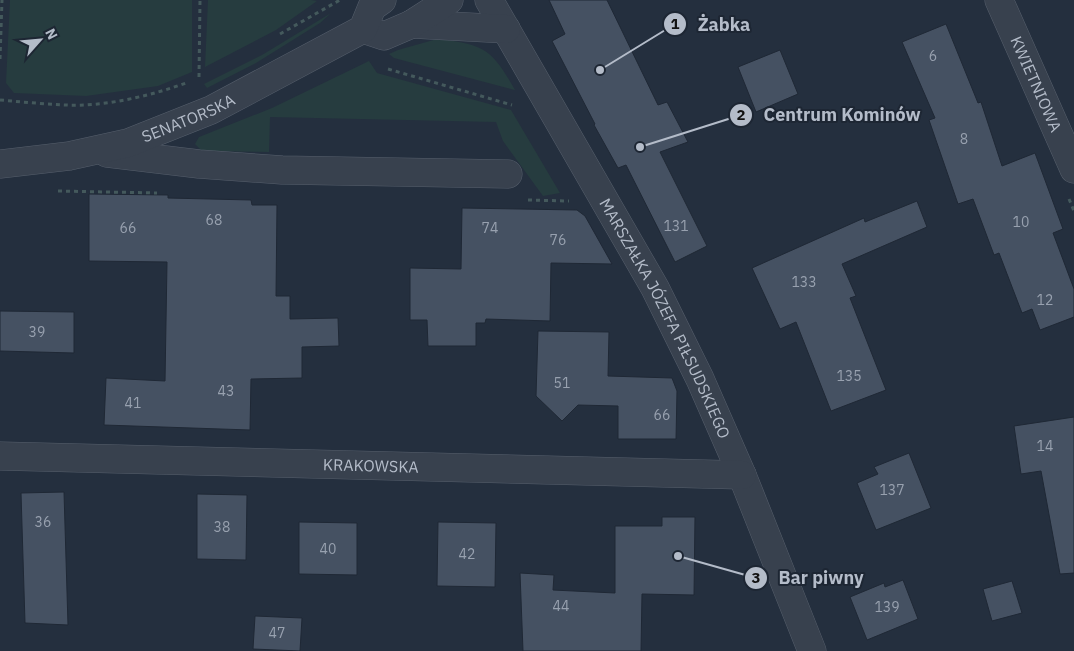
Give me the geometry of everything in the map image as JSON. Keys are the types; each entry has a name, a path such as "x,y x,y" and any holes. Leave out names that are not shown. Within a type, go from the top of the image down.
{"street":[{"path":"382,0 372,7 363,29 384,36 412,24 449,0"},
{"name":"MARSZAŁKA JÓZEFA PIŁSUDSKIEGO","path":"489,0 655,288 700,379 742,475 812,651"},
{"name":"KWIETNIOWA","path":"999,0 1074,169"},
{"path":"412,24 506,29"},
{"name":"SENATORSKA","path":"0,164 69,156 128,143 211,110 363,29"},
{"path":"93,151 199,164 282,170 508,174"},
{"name":"KRAKOWSKA","path":"0,456 742,475"}],"path":[{"path":"0,60 2,0"},
{"path":"199,78 200,0"},
{"path":"384,67 512,105"},
{"path":"0,100 68,106 115,102 158,93 191,81"}],"green space":[{"path":"10,0 192,0 192,72 158,86 86,96 14,93 6,83"},
{"path":"208,0 317,1 276,30 205,67"},
{"path":"331,13 320,23 256,63 207,88 204,84 262,55"},
{"path":"437,39 466,43 485,51 500,65 515,90 394,58 389,54"},
{"path":"369,61 377,73 511,110 560,193 543,196 503,141 496,122 270,117 269,152 202,151 195,144 199,137 272,108"}],"building":[{"path":"549,0 607,0 658,105 667,102 688,142 660,152 707,246 675,262 626,165 618,168 552,41 565,34"},
{"path":"946,24 978,103 981,102 1002,166 1035,153 1063,229 1053,233 1074,289 1074,317 1040,330 1032,309 1022,313 999,253 994,255 973,199 958,204 929,120 935,118 902,42"},
{"path":"780,50 798,94 756,112 738,67"},
{"path":"89,194 168,195 168,198 251,200 252,205 277,205 276,296 290,296 290,319 338,318 339,346 302,347 302,378 251,379 250,430 104,425 106,378 165,381 167,262 89,261"},
{"path":"917,201 927,227 842,264 856,296 850,298 886,390 831,411 796,322 780,329 752,268 864,218 865,222"},
{"path":"462,208 577,210 585,216 612,264 551,263 550,321 486,319 485,323 476,323 476,346 428,346 427,320 410,320 410,268 461,269"},
{"path":"0,311 74,312 74,353 0,351"},
{"path":"538,331 609,332 608,376 672,378 677,391 676,439 618,439 618,406 578,405 562,421 536,396"},
{"path":"1074,417 1074,573 1060,574 1041,471 1021,474 1014,426"},
{"path":"909,453 931,508 876,530 857,483 878,474 874,467"},
{"path":"64,492 68,625 25,623 21,493"},
{"path":"197,494 247,495 246,560 197,559"},
{"path":"662,517 695,517 694,595 642,594 641,651 523,651 520,573 554,575 553,590 615,593 615,526 662,526"},
{"path":"299,522 357,523 357,575 299,574"},
{"path":"438,522 496,523 495,587 437,586"},
{"path":"903,580 918,619 867,640 850,597 884,583 885,587"},
{"path":"1012,581 1022,613 992,621 983,589"},
{"path":"255,616 302,618 300,651 253,649"}],"place":[{"name":"Żabka","path":"600,70"},
{"name":"Centrum Kominów","path":"640,147"},
{"name":"Bar piwny","path":"678,556"}]}
